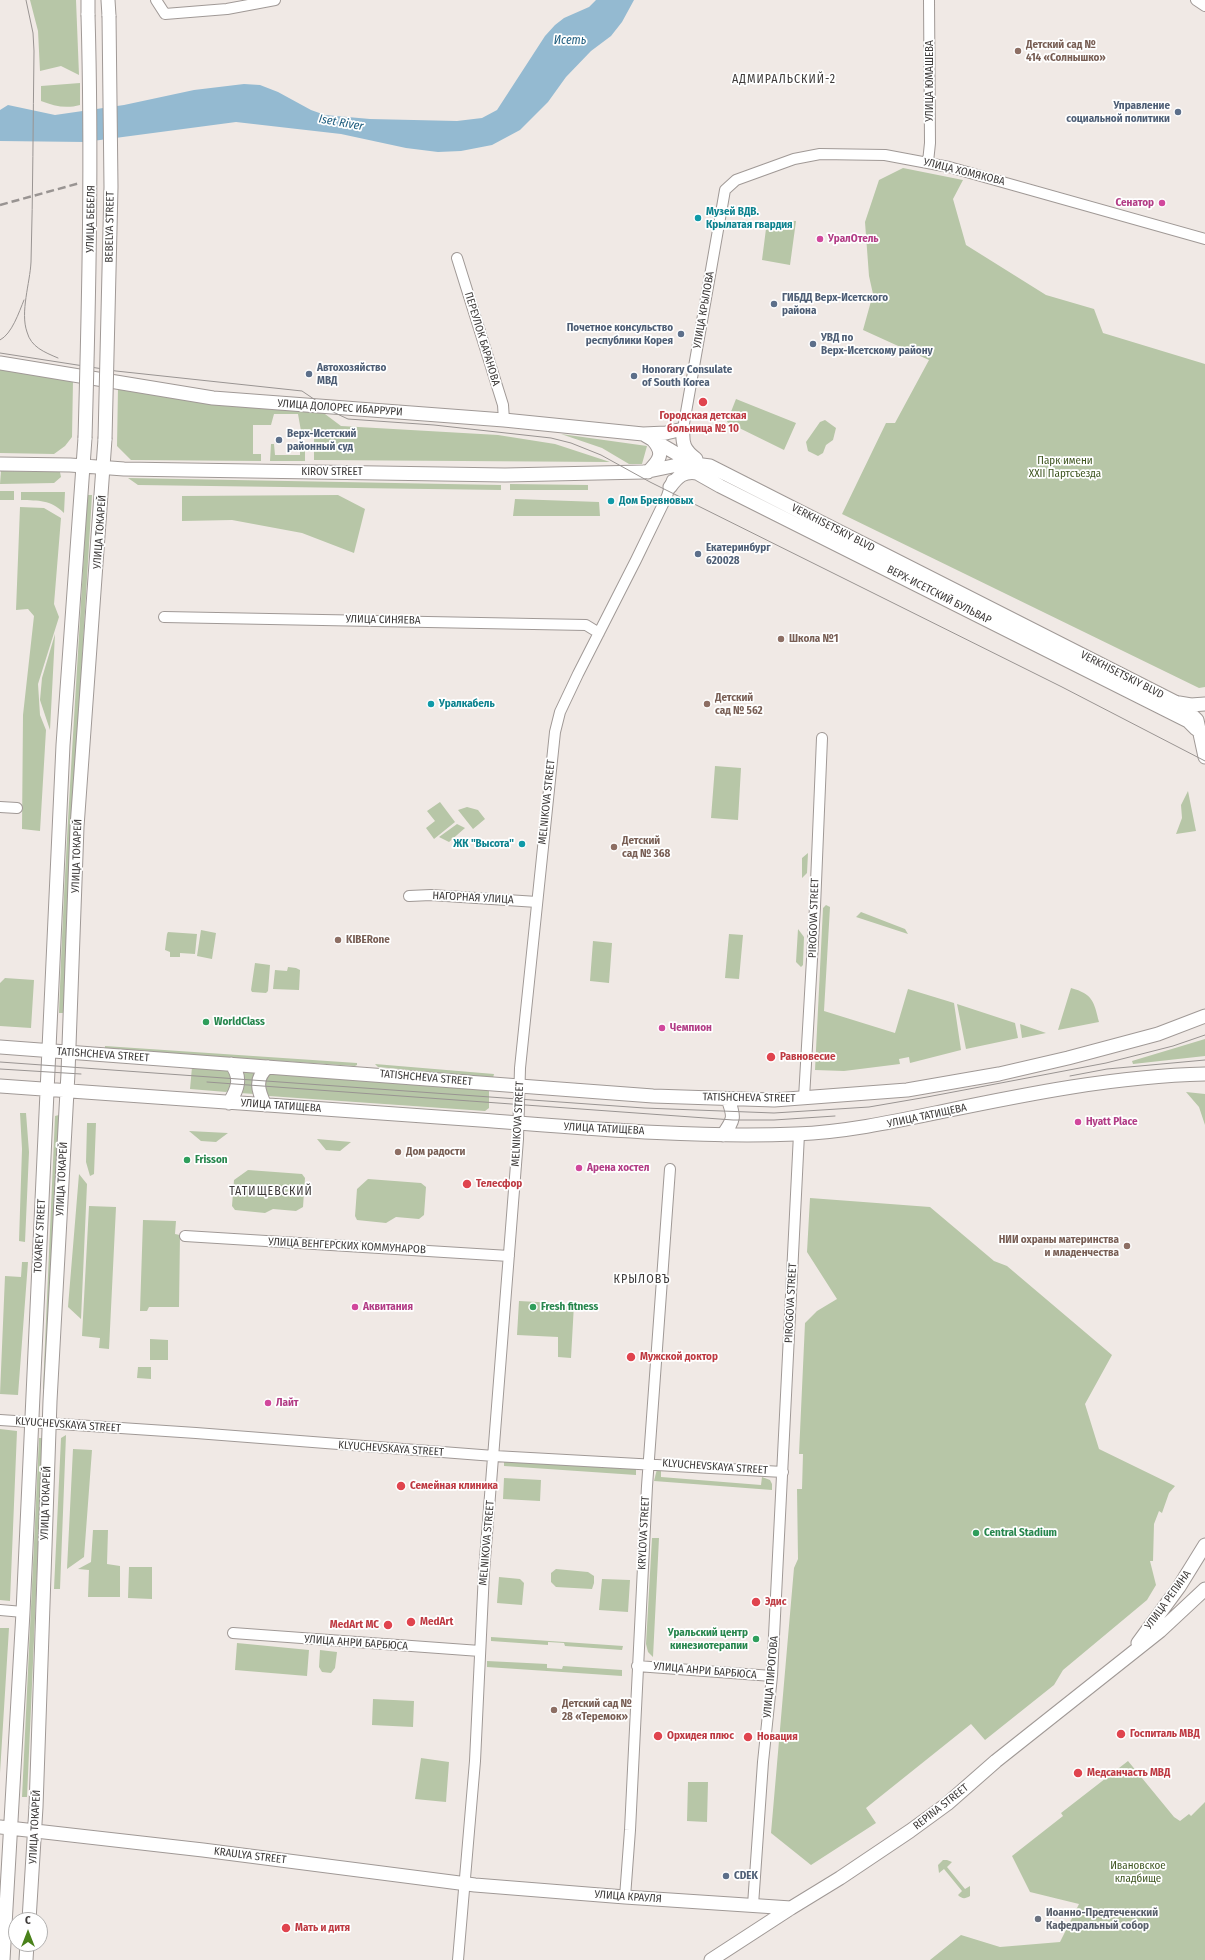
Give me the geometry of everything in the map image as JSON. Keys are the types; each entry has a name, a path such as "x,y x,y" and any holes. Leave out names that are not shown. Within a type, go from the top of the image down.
{"main road":[{"name":"УЛИЦА БЕБЕЛЯ","path":"85,438 91,240 92,130 88,0"},
{"name":"BEBELYA STREET","path":"105,439 111,186 108,0"},
{"name":"УЛИЦА ДОЛОРЕС ИБАРРУРИ","path":"0,363 213,398 504,420 648,437 667,466"},
{"path":"648,437 683,429 682,444 684,448 695,458 710,466"},
{"path":"648,437 660,448 658,460 667,466 667,477 670,487"},
{"name":"УЛИЦА ТОКАРЕЙ","path":"48,1051 62,745 85,438"},
{"name":"УЛИЦА ТОКАРЕЙ","path":"30,1912 35,1831 49,1424 69,1052 77,827 105,439"},
{"name":"KIROV STREET","path":"0,464 265,472 505,475 667,466"},
{"name":"VERKHISETSKIY BLVD","path":"667,466 710,466 1175,702 1183,713"},
{"name":"ВЕРХ-ИСЕТСКИЙ БУЛЬВАР","path":"667,466 697,473 1183,713"},
{"path":"670,487 681,474 686,472 697,473"},
{"path":"1175,702 1191,705 1205,704"},
{"path":"1183,713 1205,704"},
{"path":"1200,735 1200,724 1202,714 1205,709"},
{"path":"1183,713 1197,720 1205,757"},
{"name":"TATISHCHEVA STREET","path":"48,1051 653,1096 728,1099 804,1098 921,1088 999,1074 1068,1058 1158,1034 1205,1016"},
{"path":"0,1047 48,1051"},
{"name":"TOKAREY STREET","path":"31,1422 48,1051"},
{"path":"229,1103 235,1093 238,1082 236,1070 231,1064"},
{"path":"265,1105 258,1087 261,1072 268,1067"},
{"name":"УЛИЦА ТАТИЩЕВА","path":"0,1086 67,1092 519,1123 723,1135 799,1134 882,1125 962,1108 1112,1081 1157,1076 1205,1074"},
{"path":"723,1135 733,1120 733,1113 728,1099"},
{"name":"УЛИЦА ТОКАРЕЙ","path":"3,1960 6,1828 23,1612 31,1422"},
{"name":"УЛИЦА РЕПИНА","path":"1130,1654 1179,1587 1205,1546"},
{"name":"УЛИЦА РЕПИНА","path":"1130,1654 1160,1631 1205,1589"},
{"name":"REPINA STREET","path":"790,1908 840,1878 941,1809 996,1761 1130,1654"},
{"path":"6,1828 35,1831"},
{"name":"KRAULYA STREET","path":"35,1831 210,1851 465,1884"},
{"name":"УЛИЦА КРАУЛЯ","path":"465,1884 790,1908"},
{"path":"711,1960 790,1908"}],"street":[{"path":"156,0 165,14 227,9 275,0"},
{"name":"УЛИЦА ЮМАШЕВА","path":"928,162 930,143 929,0"},
{"path":"1196,0 1205,6"},
{"name":"УЛИЦА ХОМЯКОВА","path":"725,190 736,180 794,159 820,154 884,154 928,162 1042,192 1205,239"},
{"name":"УЛИЦА КРЫЛОВА","path":"670,487 667,466 683,429 725,190"},
{"name":"ПЕРЕУЛОК БАРАНОВА","path":"457,258 503,405 504,420"},
{"name":"MELNIKOVA STREET","path":"458,1960 475,1761 484,1572 519,1123 521,1086 520,1068 557,721 578,674 670,487"},
{"name":"УЛИЦА СИНЯЕВА","path":"164,616 586,625 599,633"},
{"name":"PIROGOVA STREET","path":"804,1098 815,907 822,738"},
{"path":"0,807 17,808"},
{"name":"НАГОРНАЯ УЛИЦА","path":"408,896 431,895 537,902"},
{"name":"PIROGOVA STREET","path":"783,1472 799,1134"},
{"name":"KRYLOVA STREET","path":"625,1897 630,1830 637,1666 649,1463 670,1169"},
{"name":"УЛИЦА ВЕНГЕРСКИХ КОММУНАРОВ","path":"185,1236 509,1256"},
{"name":"KLYUCHEVSKAYA STREET","path":"0,1420 494,1456 649,1463 783,1472"},
{"name":"УЛИЦА ПИРОГОВА","path":"753,1905 763,1762 772,1676 783,1472"},
{"path":"0,1610 23,1612"},
{"name":"УЛИЦА АНРИ БАРБЮСА","path":"233,1632 480,1652"},
{"name":"УЛИЦА АНРИ БАРБЮСА","path":"637,1666 772,1676"}],"green space":[{"path":"30,0 76,0 79,75 61,66 40,71 38,31"},
{"path":"80,83 80,105 70,107 60,106 41,101 41,86"},
{"name":"Парк имени XXII Партсъезда","path":"903,168 963,180 953,199 966,245 1046,295 1094,309 1103,333 1205,364 1205,687 1199,688 842,514 886,423 895,423 929,360 863,330 873,294 869,276 865,222 879,180"},
{"path":"767,221 796,221 790,265 762,260"},
{"path":"0,369 73,380 72,437 65,446 54,454 0,453"},
{"path":"118,388 267,409 321,411 341,426 498,435 555,444 610,462 314,460 314,432 301,431 298,414 274,414 271,425 253,425 253,454 261,454 261,461 131,460 117,446"},
{"path":"736,399 796,423 784,450 727,422"},
{"path":"825,420 836,428 833,440 826,445 823,453 818,456 808,451 806,442 820,422"},
{"path":"561,434 647,446 642,464 629,464 602,448"},
{"path":"271,444 274,444 275,455 300,455 300,449 305,449 305,461 270,461"},
{"path":"1,471 60,472 61,477 54,483 0,484"},
{"path":"128,478 501,485 501,490 138,485"},
{"path":"510,484 588,485 588,490 510,490"},
{"path":"0,491 14,491 14,500 0,500"},
{"path":"21,492 65,492 64,513 59,508 49,503 21,500"},
{"path":"87,495 92,495 67,911 64,1013 59,1013 68,819"},
{"path":"338,495 365,509 354,553 302,533 232,520 182,521 182,496"},
{"path":"515,499 599,502 600,516 513,516"},
{"path":"20,507 44,508 61,518 54,604 59,617 38,684 40,715 46,730 40,831 22,829 23,715 34,616 28,609 16,610"},
{"path":"55,634 50,730 40,700 42,678"},
{"path":"715,766 741,768 738,820 711,818"},
{"path":"1188,791 1196,831 1176,834 1182,818 1181,805"},
{"path":"440,802 455,822 434,839 426,828 435,821 427,811"},
{"path":"467,807 478,810 485,819 473,829 458,810"},
{"path":"457,824 465,828 449,842 439,837"},
{"path":"808,853 807,873 802,878 802,858"},
{"path":"826,905 830,907 824,1011 895,1033 908,989 954,1003 961,1050 910,1063 909,1057 899,1059 900,1064 844,1071 815,1070 823,908"},
{"path":"861,912 905,929 908,934 856,917"},
{"path":"798,929 804,937 803,965 801,967 796,962"},
{"path":"201,930 216,933 212,959 197,956"},
{"path":"168,932 197,934 195,954 180,953 180,957 170,957 170,952 165,950"},
{"path":"729,934 743,935 739,979 725,978"},
{"path":"593,941 612,943 609,983 590,981"},
{"path":"255,963 270,965 268,991 266,993 252,992 251,990"},
{"path":"288,967 300,970 299,990 273,989 275,970 287,971"},
{"path":"5,978 34,980 31,1028 0,1026 0,983"},
{"path":"1071,988 1088,996 1094,1004 1099,1022 1058,1030"},
{"path":"957,1004 1015,1023 1018,1038 966,1049"},
{"path":"1020,1024 1046,1033 1022,1038"},
{"path":"1205,1039 1205,1056 1133,1064 1132,1061"},
{"path":"105,1046 357,1063 357,1065 105,1049"},
{"path":"375,1064 494,1074 493,1078 378,1067"},
{"path":"192,1067 229,1069 234,1076 230,1090 226,1092 190,1089"},
{"path":"242,1071 256,1072 252,1083 254,1094 240,1093"},
{"path":"270,1073 485,1088 489,1091 489,1108 485,1111 269,1096 265,1093 263,1078"},
{"path":"1186,1092 1205,1094 1205,1125 1199,1107"},
{"path":"20,1113 26,1113 29,1152 25,1242 19,1241 22,1149"},
{"path":"59,1115 47,1389 43,1389 55,1116"},
{"path":"87,1123 96,1123 94,1174 90,1176 86,1162"},
{"path":"189,1131 228,1133 216,1142 201,1141"},
{"path":"317,1139 351,1142 340,1151 326,1150"},
{"path":"248,1170 302,1174 305,1178 303,1207 296,1211 273,1209 265,1213 235,1210 232,1206 234,1180"},
{"path":"79,1174 87,1184 81,1319 68,1307"},
{"path":"368,1179 421,1183 426,1187 424,1215 419,1219 396,1217 386,1223 357,1220 355,1216 357,1189"},
{"name":"Central Stadium","path":"810,1198 930,1207 994,1261 1007,1266 1112,1355 1085,1404 1099,1449 1175,1486 1169,1493 1162,1513 1159,1511 1154,1524 1153,1561 1150,1561 1156,1585 1147,1600 1063,1670 1054,1685 985,1740 971,1724 866,1808 876,1823 811,1865 771,1833 794,1568 798,1559 797,1489 802,1489 803,1454 799,1454 805,1323 817,1311 837,1299 807,1252"},
{"path":"89,1206 116,1207 109,1349 99,1348 100,1338 82,1336"},
{"path":"143,1220 176,1221 175,1234 180,1235 179,1307 149,1307 147,1311 140,1311"},
{"path":"22,1262 28,1262 18,1395 0,1394 5,1276 21,1277"},
{"path":"519,1301 574,1304 571,1358 558,1357 558,1337 517,1335"},
{"path":"150,1339 168,1340 168,1360 150,1360"},
{"path":"138,1367 151,1367 151,1379 137,1378"},
{"path":"0,1429 17,1431 10,1601 0,1600"},
{"path":"66,1435 60,1589 54,1589 61,1438"},
{"path":"39,1438 43,1438 27,1797 22,1797"},
{"path":"73,1449 92,1450 84,1557 67,1569"},
{"path":"504,1460 636,1467 636,1475 504,1466"},
{"path":"657,1469 661,1469 661,1477 761,1485 762,1477 770,1480 772,1490 654,1481"},
{"path":"504,1478 541,1480 540,1501 503,1499"},
{"path":"93,1530 108,1530 107,1564 120,1566 120,1597 88,1597 89,1570 78,1569 91,1562"},
{"path":"652,1538 659,1538 653,1657 648,1652 646,1644"},
{"path":"129,1567 152,1567 152,1599 128,1598"},
{"path":"556,1569 588,1572 594,1576 592,1589 556,1587 551,1582 551,1573"},
{"path":"499,1577 520,1579 524,1583 522,1605 497,1603"},
{"path":"602,1579 630,1580 628,1612 599,1610"},
{"path":"0,1628 9,1628 0,1773"},
{"path":"491,1637 623,1646 622,1650 565,1646 564,1643 548,1642 548,1645 491,1641"},
{"path":"237,1643 309,1650 307,1676 235,1670"},
{"path":"320,1650 337,1652 335,1668 331,1673 322,1672 319,1667"},
{"path":"487,1661 547,1664 547,1668 562,1669 563,1666 622,1670 622,1676 487,1667"},
{"path":"373,1699 414,1701 413,1727 372,1725"},
{"path":"421,1758 449,1762 446,1802 415,1799"},
{"name":"Ивановское кладбище","path":"1128,1761 1174,1817 1180,1821 1189,1814 1191,1816 1205,1802 1205,1960 930,1960 961,1935 1000,1947 1060,1942 1079,1904 1030,1892 1012,1856 1063,1816 1061,1813"},
{"path":"688,1782 708,1782 707,1822 687,1821"},
{"path":"943,1860 952,1862 947,1867 965,1889 970,1886 970,1896 967,1898 962,1898 959,1896 958,1895 962,1891 944,1869 939,1873 938,1865"}],"water":[{"name":"Исеть","path":"596,0 634,0 622,22 611,36 591,51 566,77 548,102 520,130 492,145 461,151 438,152 406,148 341,134 236,122 85,142 0,141 0,110 8,105 55,115 124,105 194,90 244,84 260,85 278,92 311,110 325,115 370,119 457,121 482,118 497,110 545,36 555,25 564,18 589,7"}],"tram line":[{"path":"26,0 33,33 34,51 31,262 25,307 25,324 32,342 43,351 58,358"},
{"path":"0,340 12,328 24,300"},
{"path":"0,353 116,371 302,391 333,412 348,419 434,425 551,438 571,443 601,455 650,482 1062,687 1205,761"},
{"path":"0,1062 644,1108 774,1113 869,1107 927,1097 1106,1063 1173,1046 1205,1035"},
{"path":"1070,1076 1107,1069 1205,1060"},
{"path":"0,1069 81,1074"},
{"path":"207,1082 733,1120 774,1120 835,1116"}],"railway":[{"path":"0,205 80,183"}],"place":[{"name":"Детский сад № 414 «Солнышко»","path":"1018,51"},
{"name":"Управление социальной политики","path":"1178,112"},
{"name":"Сенатор","path":"1162,203"},
{"name":"Музей ВДВ. Крылатая гвардия","path":"698,218"},
{"name":"УралОтель","path":"820,239"},
{"name":"ГИБДД Верх-Исетского района","path":"774,304"},
{"name":"Почетное консульство республики Корея","path":"681,334"},
{"name":"УВД по Верх-Исетскому району","path":"813,344"},
{"name":"Автохозяйство МВД","path":"309,374"},
{"name":"Honorary Consulate of South Korea","path":"634,376"},
{"name":"Городская детская больница № 10","path":"703,402"},
{"name":"Верх-Исетский районный суд","path":"279,440"},
{"name":"Дом Бревновых","path":"611,501"},
{"name":"Екатеринбург 620028","path":"698,554"},
{"name":"Школа №1","path":"781,639"},
{"name":"Уралкабель","path":"431,704"},
{"name":"Детский сад № 562","path":"707,704"},
{"name":"ЖК \"Высота\"","path":"522,844"},
{"name":"Детский сад № 368","path":"614,847"},
{"name":"KIBERone","path":"338,940"},
{"name":"WorldClass","path":"206,1022"},
{"name":"Чемпион","path":"662,1028"},
{"name":"Равновесие","path":"771,1057"},
{"name":"Hyatt Place","path":"1078,1122"},
{"name":"Дом радости","path":"398,1152"},
{"name":"Frisson","path":"187,1160"},
{"name":"Арена хостел","path":"579,1168"},
{"name":"Телесфор","path":"467,1184"},
{"name":"НИИ охраны материнства и младенчества","path":"1127,1246"},
{"name":"Аквитания","path":"355,1307"},
{"name":"Fresh fitness","path":"533,1307"},
{"name":"Мужской доктор","path":"631,1357"},
{"name":"Лайт","path":"268,1403"},
{"name":"Семейная клиника","path":"401,1486"},
{"name":"Central Stadium","path":"976,1533"},
{"name":"Эдис","path":"756,1602"},
{"name":"MedArt","path":"411,1622"},
{"name":"MedArt MC","path":"388,1625"},
{"name":"Уральский центр кинезиотерапии","path":"756,1639"},
{"name":"Детский сад № 28 «Теремок»","path":"554,1710"},
{"name":"Госпиталь МВД","path":"1121,1734"},
{"name":"Орхидея плюс","path":"658,1736"},
{"name":"Новация","path":"748,1737"},
{"name":"Медсанчасть МВД","path":"1078,1773"},
{"name":"CDEK","path":"726,1876"},
{"name":"Иоанно-Предтеченский Кафедральный собор","path":"1038,1919"},
{"name":"Мать и дитя","path":"286,1928"}],"district":[{"name":"АДМИРАЛЬСКИЙ-2","path":"784,80"},
{"name":"ТАТИЩЕВСКИЙ","path":"271,1192"},
{"name":"КРЫЛОВЪ","path":"642,1280"}],"water label":[{"name":"Iset River","path":"341,123"}]}
